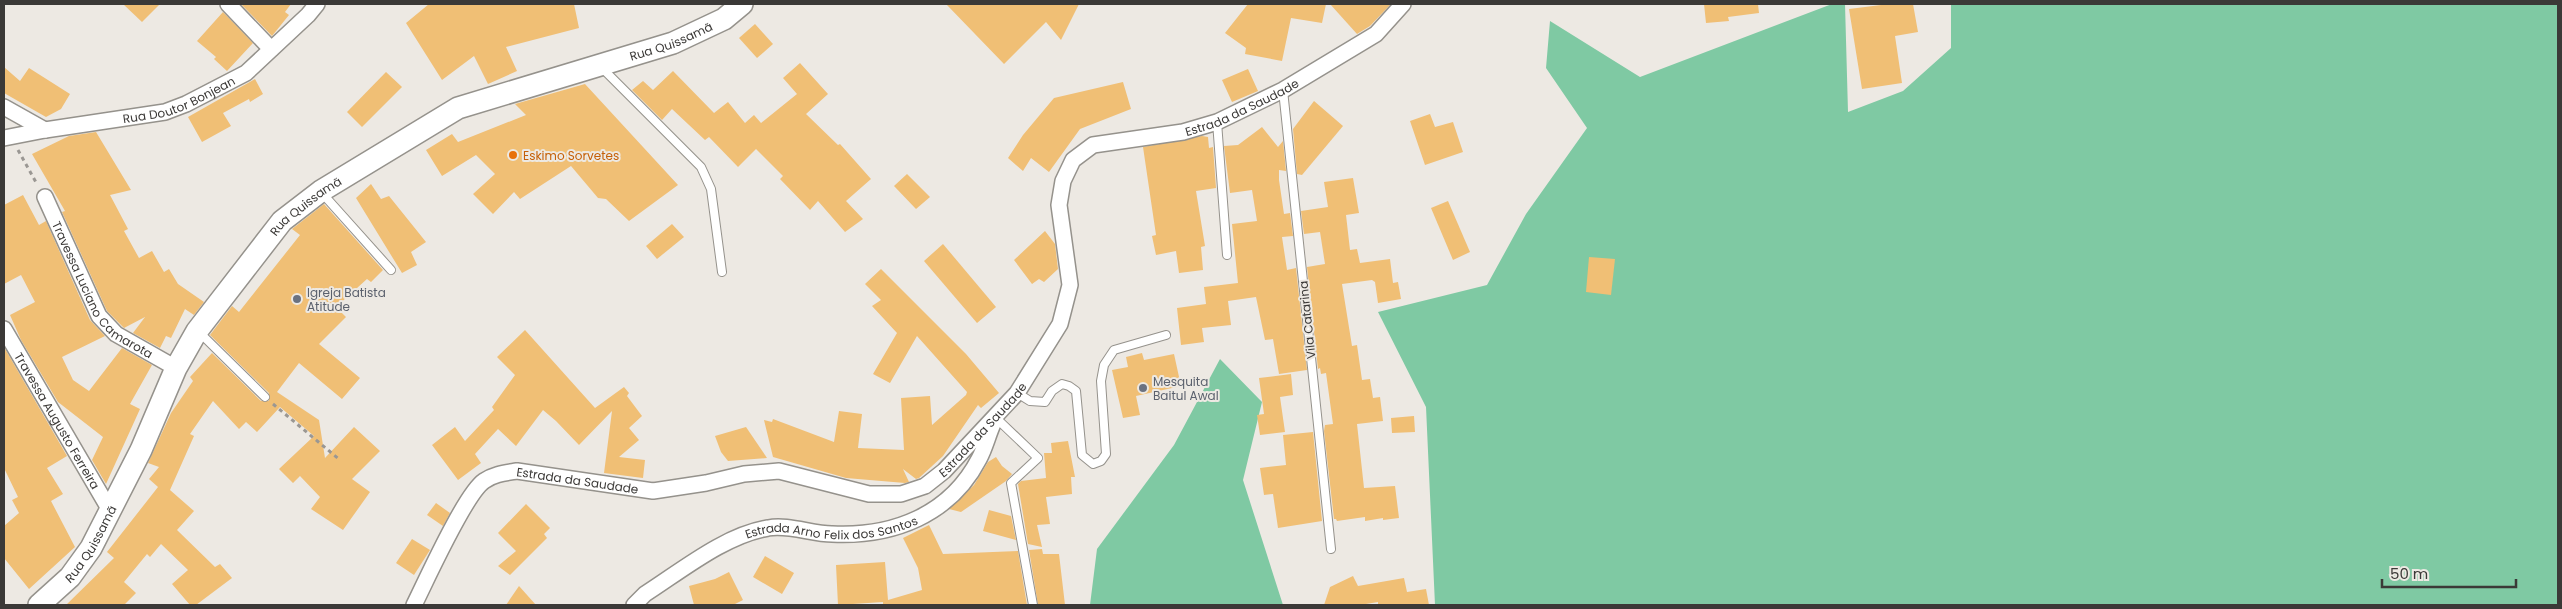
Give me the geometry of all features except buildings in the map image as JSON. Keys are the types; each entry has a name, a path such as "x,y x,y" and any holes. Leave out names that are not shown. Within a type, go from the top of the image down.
{"street":[{"path":"228,4 271,50"},
{"name":"Rua Doutor Bonjean","path":"8,138 45,130 165,112 186,104 246,73 308,15 317,4"},
{"name":"Rua Quissamã","path":"41,605 70,577 91,548 111,512 176,368 197,331 282,221 321,191 458,108 600,67 673,43 724,19 742,4"},
{"name":"Estrada da Saudade","path":"414,605 467,502 482,482 498,474 517,471 654,491 706,483 744,474 779,471 869,494 901,494 925,486 944,471 1017,393 1060,324 1070,285 1068,257 1059,205 1063,181 1073,160 1093,145 1184,132 1217,122 1283,90 1376,34 1403,4"},
{"path":"4,106 45,130"},
{"name":"Travessa Luciano Camarota","path":"45,197 99,316 116,334 176,368"},
{"name":"Travessa Augusto Ferreira","path":"4,329 111,512"},
{"name":"Estrada Arno Felix dos Santos","path":"634,605 645,594 739,535 770,527 832,534 874,534 931,514 954,494 979,459 995,418"}],"lane":[{"path":"600,67 701,167 711,189 722,272"},
{"name":"Vila Catarina","path":"1283,90 1331,549"},
{"path":"1217,122 1227,255"},
{"path":"321,191 391,270"},
{"path":"197,331 265,396"},
{"path":"1017,393 1030,401 1045,402 1052,391 1062,384 1076,391 1082,455 1093,464 1101,461 1106,454 1100,382 1104,365 1114,350 1166,335"},
{"path":"995,418 1038,458 1011,483 1033,605"}],"path":[{"path":"8,138 45,197"},
{"path":"265,396 340,460"}],"green space":[{"path":"1832,4 1845,4 1848,112 1903,91 1951,48 1951,4 2558,4 2558,605 1435,605 1426,407 1378,312 1487,285 1526,214 1587,128 1546,68 1550,21 1640,77"},
{"path":"1220,359 1262,402 1243,480 1283,605 1090,605 1097,549 1174,445"}],"place":[{"name":"Eskimo Sorvetes","path":"513,155"},
{"name":"Igreja Batista Atitude","path":"297,299"},
{"name":"Mesquita Baitul Awal","path":"1143,388"}]}
